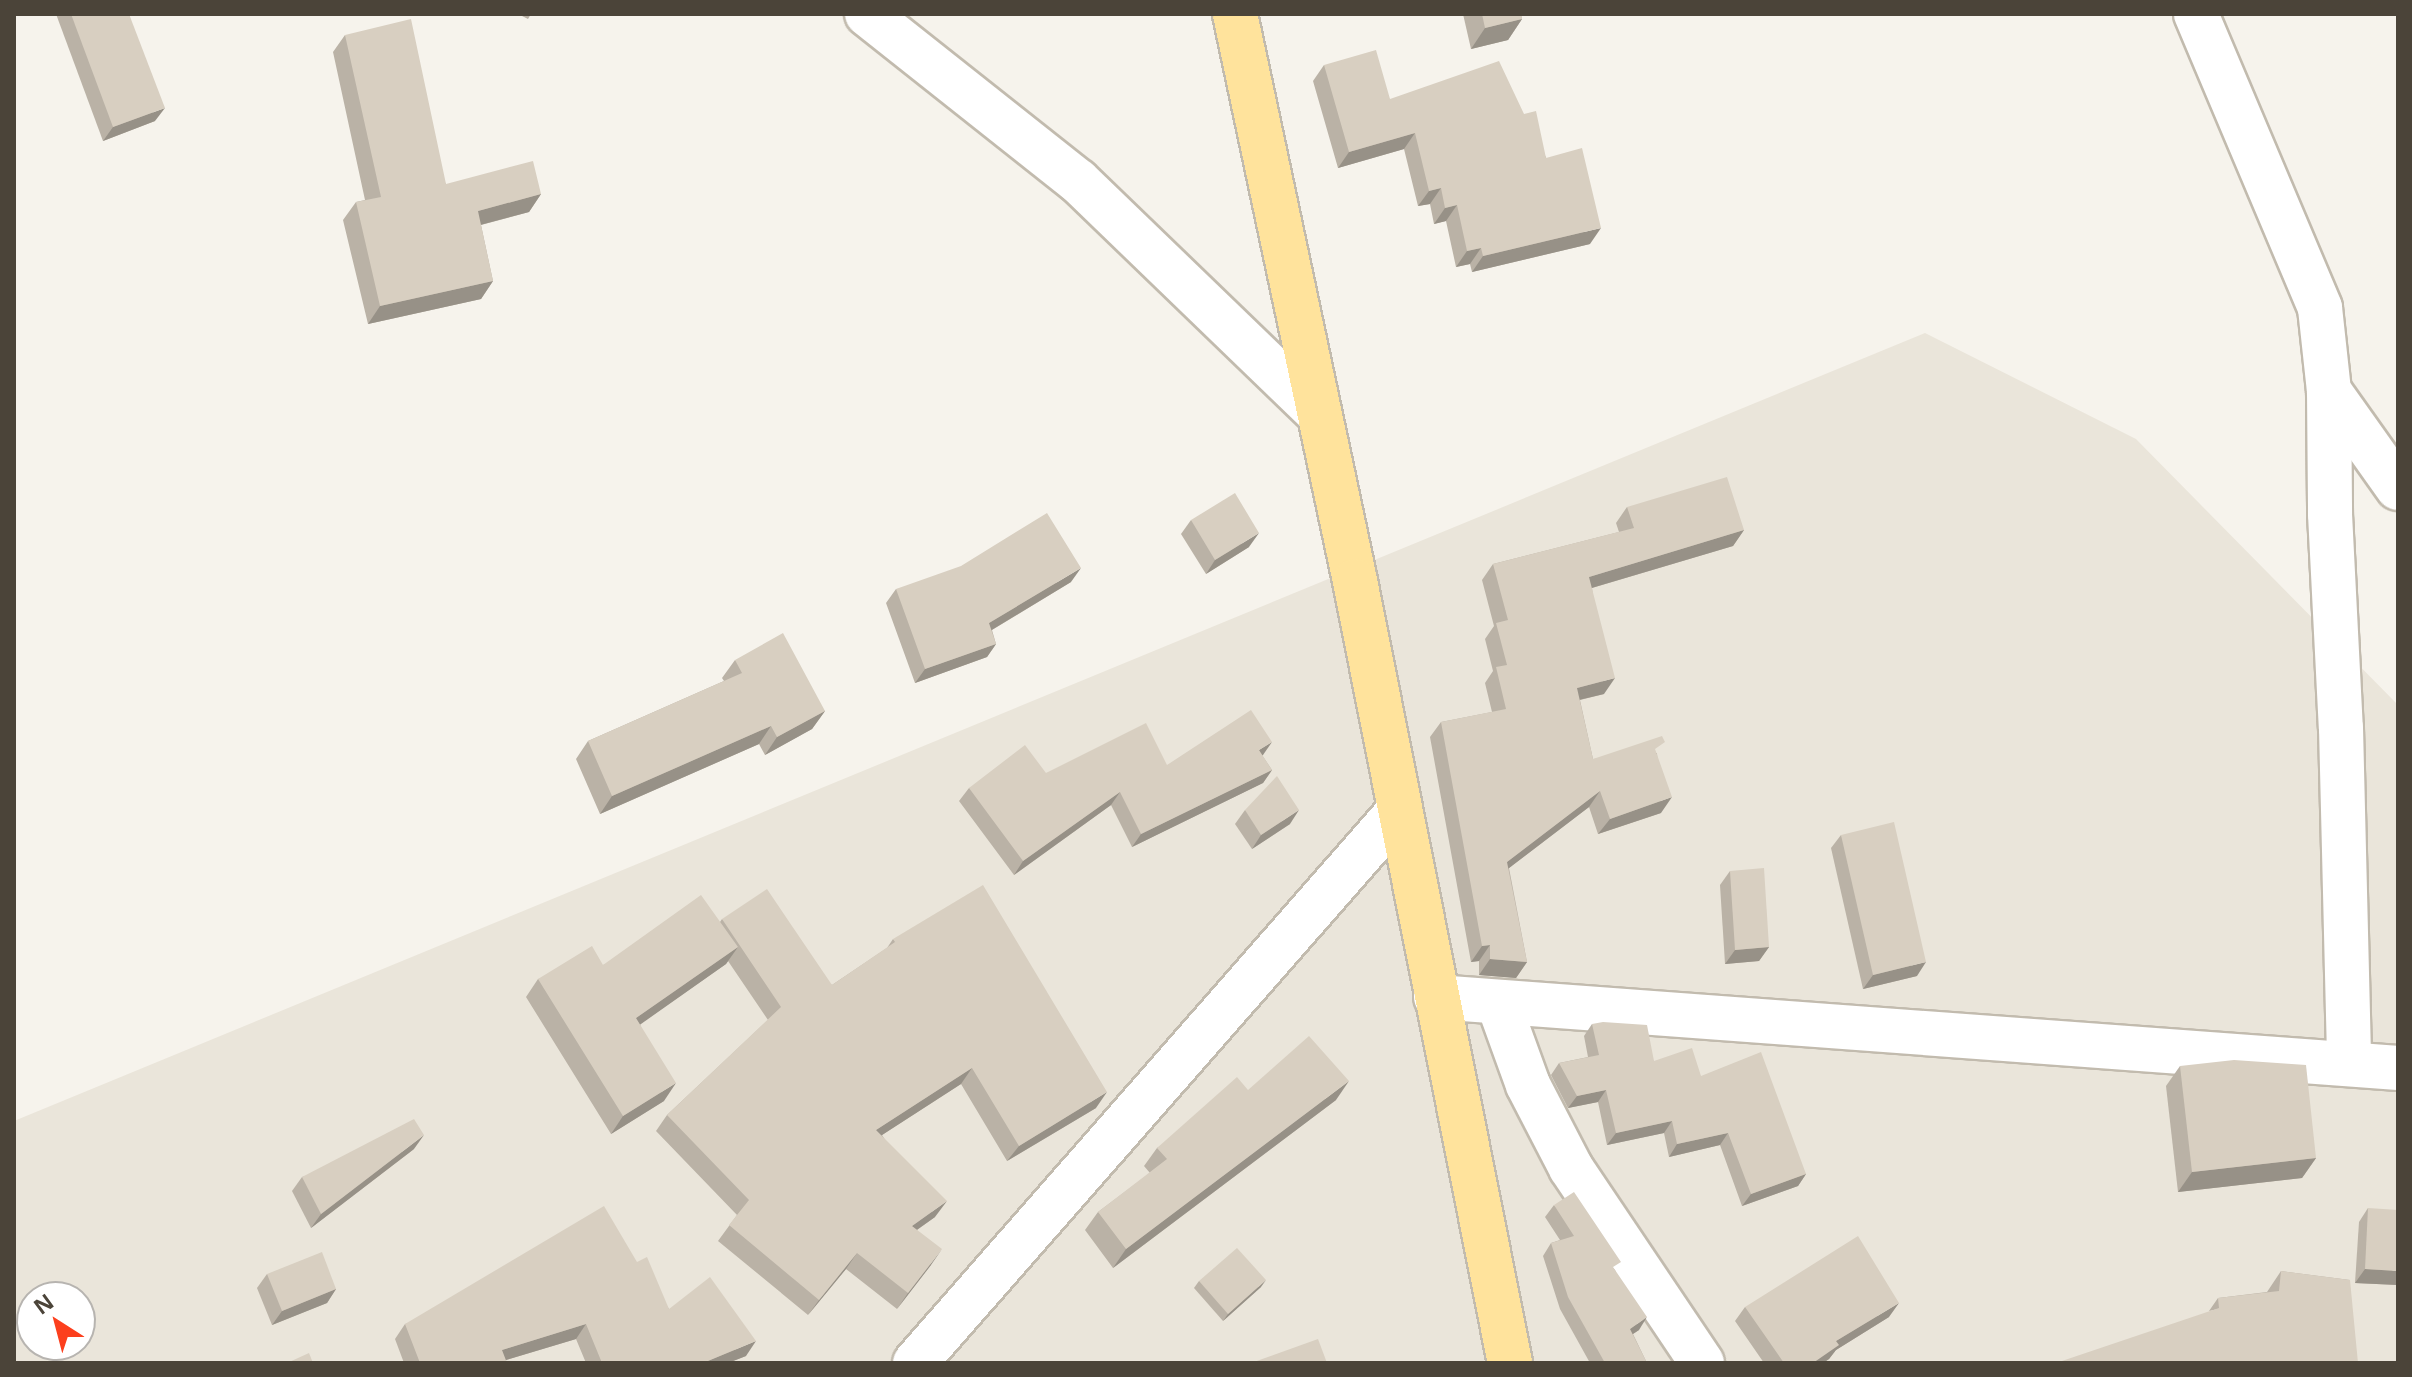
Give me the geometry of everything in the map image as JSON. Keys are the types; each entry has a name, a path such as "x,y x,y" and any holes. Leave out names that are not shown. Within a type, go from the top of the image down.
{"main road":[{"path":"1235,14 1355,581 1510,1363"}],"street":[{"path":"867,14 1078,181 1317,412"},
{"path":"2196,14 2320,308 2329,391 2330,514 2341,728 2349,1064"},
{"path":"2329,391 2398,488"},
{"path":"915,1363 1399,811"},
{"path":"1436,997 2398,1068"},
{"path":"1498,1002 1528,1085 1571,1168 1702,1363"}],"shaded area":[{"path":"1925,333 2136,439 2398,705 2398,1363 14,1363 14,1121"}],"building":[{"path":"71,14 129,14 165,108 113,127"},
{"path":"1482,14 1521,14 1522,19 1485,28"},
{"path":"411,19 446,184 533,161 541,194 478,211 493,281 380,306 356,202 381,197 345,35"},
{"path":"1376,50 1390,99 1499,61 1524,114 1536,111 1546,158 1582,148 1601,228 1483,256 1481,248 1467,251 1457,205 1445,208 1441,188 1429,191 1415,133 1349,152 1324,65"},
{"path":"1727,477 1744,530 1589,577 1615,678 1577,688 1593,759 1662,736 1665,742 1655,749 1672,797 1610,819 1600,791 1507,862 1527,962 1490,959 1490,945 1482,946 1441,722 1506,709 1496,667 1507,665 1496,623 1508,620 1493,564 1634,528 1627,507"},
{"path":"1235,493 1259,533 1215,560 1191,520"},
{"path":"1047,513 1081,568 989,623 996,644 925,669 896,589 961,566"},
{"path":"783,633 825,711 777,737 771,726 612,796 588,741 742,673 735,660"},
{"path":"1251,710 1272,742 1259,750 1272,770 1141,834 1120,792 1023,861 969,788 1025,745 1046,773 1146,723 1167,765"},
{"path":"1277,776 1299,810 1261,835 1245,810"},
{"path":"1894,822 1926,962 1873,975 1841,835"},
{"path":"1764,868 1769,947 1735,950 1730,871"},
{"path":"983,885 1107,1092 1019,1146 972,1068 876,1130 947,1201 912,1226 942,1249 908,1293 857,1253 819,1300 729,1225 749,1200 667,1115 781,1007 722,919 767,889 832,985 895,942 893,939"},
{"path":"701,895 738,947 636,1018 676,1083 623,1116 538,979 592,946 603,965"},
{"path":"1592,1024 1647,1025 1654,1061 1692,1048 1701,1076 1761,1052 1806,1174 1751,1194 1728,1133 1677,1144 1672,1121 1616,1133 1606,1090 1577,1096 1559,1063 1599,1055"},
{"path":"1309,1036 1349,1081 1126,1249 1098,1212 1167,1159 1157,1148 1237,1077 1248,1090"},
{"path":"2234,1060 2306,1065 2316,1158 2192,1172 2180,1066"},
{"path":"414,1119 424,1135 321,1214 302,1177"},
{"path":"1574,1192 1621,1262 1613,1267 1647,1317 1630,1329 1647,1363 1605,1363 1568,1297 1551,1243 1574,1236 1554,1205"},
{"path":"604,1206 637,1262 647,1257 669,1309 710,1277 756,1341 703,1363 602,1363 586,1324 502,1350 507,1363 420,1363 405,1324"},
{"path":"2368,1208 2398,1210 2398,1271 2365,1269"},
{"path":"1858,1236 1899,1303 1836,1341 1839,1345 1813,1363 1784,1363 1745,1307"},
{"path":"1237,1248 1266,1280 1228,1314 1199,1281"},
{"path":"322,1252 336,1289 282,1311 267,1274"},
{"path":"2281,1271 2350,1280 2358,1363 2056,1363 2219,1308 2218,1298 2279,1291"},
{"path":"1318,1339 1327,1363 1254,1363 1254,1362"},
{"path":"309,1353 313,1363 287,1363"}]}
